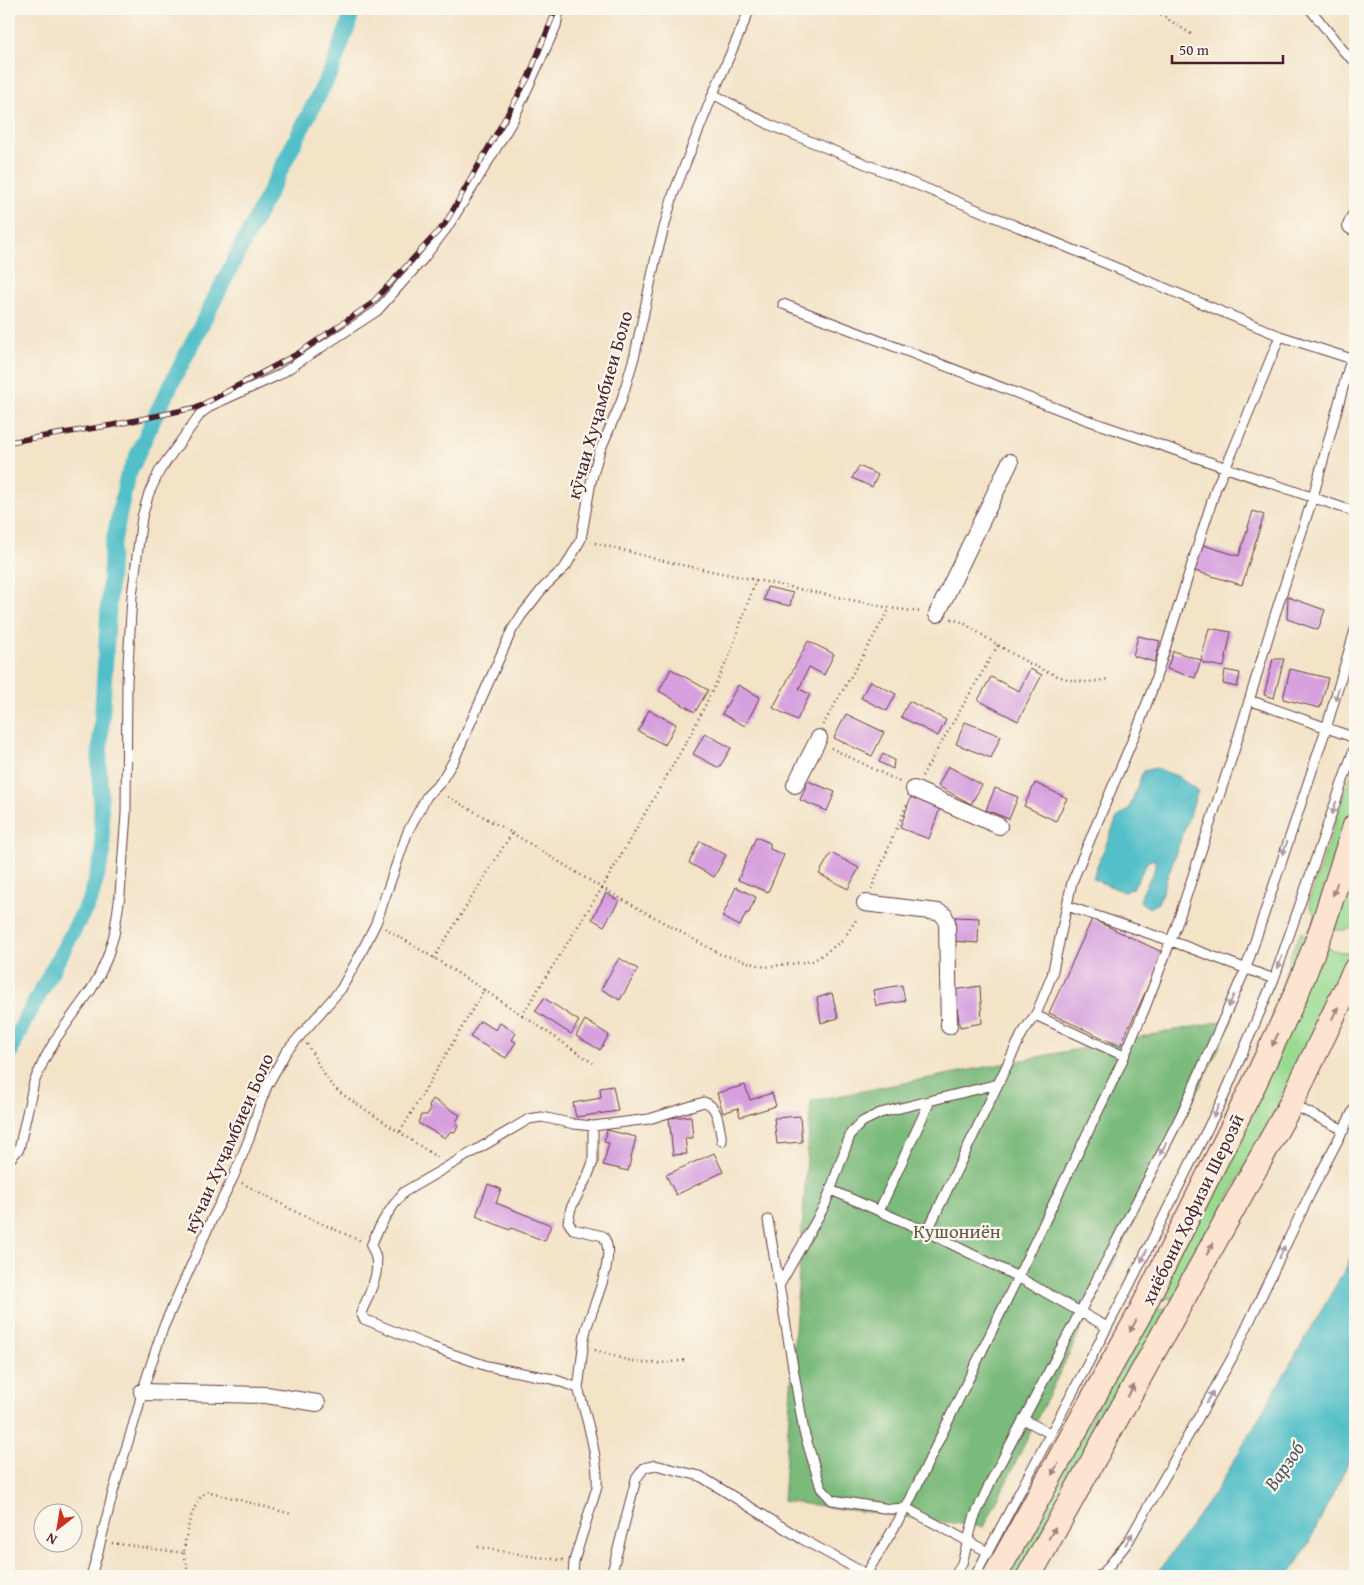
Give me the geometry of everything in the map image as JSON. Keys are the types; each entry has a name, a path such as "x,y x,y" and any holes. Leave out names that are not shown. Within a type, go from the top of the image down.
{"main road":[{"name":"хиёбони Ҳофизи Шерозӣ","path":"995,1576 1140,1313 1254,1084 1297,992 1320,931 1355,826"},
{"name":"хиёбони Ҳофизи Шерозӣ","path":"1029,1576 1291,1104 1355,970"}],"street":[{"path":"937,614 1010,462"},
{"path":"795,785 819,738"},
{"path":"914,789 999,826"},
{"path":"866,903 938,912 944,915 947,922 949,1026"},
{"path":"142,1392 266,1395 317,1403"}],"lane":[{"path":"9,1160 19,1149 34,1082 45,1058 100,974 114,935 120,895 126,814 127,681 132,596 142,517 149,493 160,470 201,413 212,405 279,375 377,311 423,259 446,229 513,120 556,26 559,9"},
{"name":"кӯчаи Хуҷамбиеи Боло","path":"91,1576 142,1392 163,1328 213,1217 234,1178 267,1086 286,1052 341,989 376,923 408,831 422,804 440,783 454,760 512,630 543,588 566,566 581,539 591,482 599,453 620,402 635,354 656,258 673,195 713,94 750,9"},
{"path":"1310,9 1346,54 1355,61"},
{"path":"611,1576 636,1479 644,1468 655,1465 700,1476 802,1539 866,1575 906,1508 1018,1277 1124,1056 1171,941 1313,497 1353,360 1280,336 770,125 713,94"},
{"path":"783,304 1087,420 1355,512"},
{"path":"927,1232 1022,1034 1035,1014 1052,976 1072,882 1138,727 1153,687 1216,488 1280,336"},
{"path":"955,1576 962,1563 974,1518 991,1481 1181,1115 1246,968 1326,729 1355,630"},
{"path":"1249,700 1355,738"},
{"path":"975,1576 1108,1327 1224,1096 1274,979 1355,746"},
{"path":"1067,906 1171,941 1274,979"},
{"path":"1035,1014 1124,1056"},
{"path":"779,1286 825,1205 851,1134 862,1122 880,1113 998,1084"},
{"path":"879,1211 930,1101"},
{"path":"578,1388 553,1379 487,1366 432,1347 364,1319 361,1313 376,1275 378,1263 371,1246 379,1225 393,1204 404,1192 529,1119 542,1117 593,1126 650,1119 704,1102 711,1104 716,1110 722,1141"},
{"path":"1291,1104 1344,1130"},
{"path":"1099,1576 1128,1542 1232,1358 1310,1194 1355,1107"},
{"path":"573,1576 574,1561 597,1487 598,1474 578,1388 585,1334 608,1264 606,1240 603,1236 573,1229 568,1222 571,1208 588,1175 592,1162 593,1126"},
{"path":"831,1190 927,1232 1018,1277 1108,1327"},
{"path":"768,1220 804,1432 821,1488 832,1500 890,1509 906,1508 988,1552"},
{"path":"1023,1419 1051,1434"}],"path":[{"path":"1152,9 1191,34"},
{"path":"522,1015 602,888 692,732 728,659 756,580 672,563 581,539"},
{"path":"890,608 819,732 819,738 822,743 914,789"},
{"path":"434,789 512,833 602,888 720,954 765,967 813,961 842,941 862,910 914,789 998,645"},
{"path":"434,958 512,833"},
{"path":"376,923 484,990 593,1062"},
{"path":"400,1132 484,990"},
{"path":"302,1034 328,1081 339,1092 450,1166"},
{"path":"234,1178 300,1214 371,1246"},
{"path":"584,1346 637,1362 662,1363 688,1360"},
{"path":"189,1576 184,1553 188,1525 203,1494 207,1491 291,1514"},
{"path":"101,1541 184,1553"},
{"path":"478,1547 536,1557 574,1561"}],"green space":[{"path":"1355,762 1355,927 1339,930 1332,929 1321,922 1312,910 1309,902"},
{"path":"1301,932 1313,941 1326,947 1354,953 1343,981 1176,1298 1155,1299 1252,1090 1291,953"},
{"name":"Кушониён","path":"1233,1019 984,1527 783,1501 811,1101"},
{"path":"1152,1309 1171,1310 1031,1576 1002,1576"}],"water":[{"path":"1155,768 1177,776 1198,791 1158,903 1149,908 1140,902 1154,870 1155,859 1148,861 1133,888 1124,892 1093,879 1117,818 1129,809 1143,771"},
{"name":"Варзоб","path":"1355,1246 1355,1449 1308,1544 1289,1576 1156,1576 1220,1485 1346,1268"}],"building":[{"path":"859,466 878,475 872,487 852,478"},
{"path":"1253,511 1264,515 1242,585 1195,571 1203,545 1239,556"},
{"path":"767,587 793,593 790,606 764,600"},
{"path":"1288,597 1325,610 1318,630 1287,619"},
{"path":"1209,628 1231,632 1224,667 1203,663 1201,660"},
{"path":"1138,636 1160,641 1155,662 1133,656"},
{"path":"808,641 834,654 824,675 809,667 799,689 810,694 797,720 773,708"},
{"path":"1173,651 1201,660 1195,678 1167,669"},
{"path":"1273,659 1284,659 1274,698 1264,695"},
{"path":"671,669 708,690 695,712 659,691"},
{"path":"1030,669 1042,675 1018,721 978,700 991,677 1019,691"},
{"path":"1290,669 1328,678 1320,708 1283,699"},
{"path":"1225,670 1240,673 1237,687 1223,684"},
{"path":"870,681 896,694 887,711 861,698"},
{"path":"738,685 760,697 745,726 722,714"},
{"path":"909,701 946,720 938,736 901,717"},
{"path":"649,710 676,724 665,745 638,731"},
{"path":"846,714 884,732 872,756 834,738"},
{"path":"965,722 1001,736 991,758 956,744"},
{"path":"705,733 731,748 719,768 693,754"},
{"path":"883,754 894,760 893,769 879,762"},
{"path":"948,766 982,785 971,804 938,786"},
{"path":"808,781 835,792 827,811 800,800"},
{"path":"1035,783 1067,798 1056,821 1024,806"},
{"path":"995,788 1018,797 1009,819 986,810"},
{"path":"913,791 940,808 929,839 900,828"},
{"path":"756,837 770,843 770,849 784,855 768,892 738,880"},
{"path":"700,841 726,855 714,877 689,863"},
{"path":"831,853 859,868 848,889 819,874"},
{"path":"736,887 756,897 749,913 746,913 740,926 722,917"},
{"path":"606,893 619,901 604,926 592,919"},
{"path":"955,917 979,918 978,943 953,941"},
{"path":"1092,919 1164,953 1120,1046 1049,1013"},
{"path":"619,958 638,969 620,1000 601,989"},
{"path":"902,985 905,1001 876,1006 873,990"},
{"path":"980,986 982,1023 960,1027 954,990"},
{"path":"832,993 838,1018 821,1023 817,998"},
{"path":"544,998 579,1021 571,1034 535,1011"},
{"path":"585,1020 609,1035 600,1050 576,1036"},
{"path":"480,1021 496,1030 500,1023 516,1033 512,1040 516,1042 506,1058 470,1037"},
{"path":"745,1085 750,1100 772,1093 776,1106 740,1117 738,1108 723,1113 717,1093"},
{"path":"613,1086 618,1111 576,1117 573,1103 601,1098 600,1088"},
{"path":"433,1099 460,1115 456,1122 458,1126 455,1132 451,1131 445,1138 418,1123 421,1115 427,1115"},
{"path":"691,1116 693,1138 685,1138 687,1154 673,1155 669,1118"},
{"path":"800,1116 802,1142 777,1144 774,1118"},
{"path":"607,1130 636,1137 628,1171 603,1165 609,1143 604,1142"},
{"path":"714,1153 723,1172 676,1195 666,1175"},
{"path":"488,1184 501,1189 496,1203 551,1225 545,1241 511,1228 510,1230 476,1216"}],"waterway":[{"path":"9,1055 20,1030 91,898 103,853 99,765 112,548 127,478 155,416 332,69 348,26 352,9"}],"railway":[{"path":"9,442 113,425 198,407 297,354 371,304 445,224 528,78 556,9"}]}
